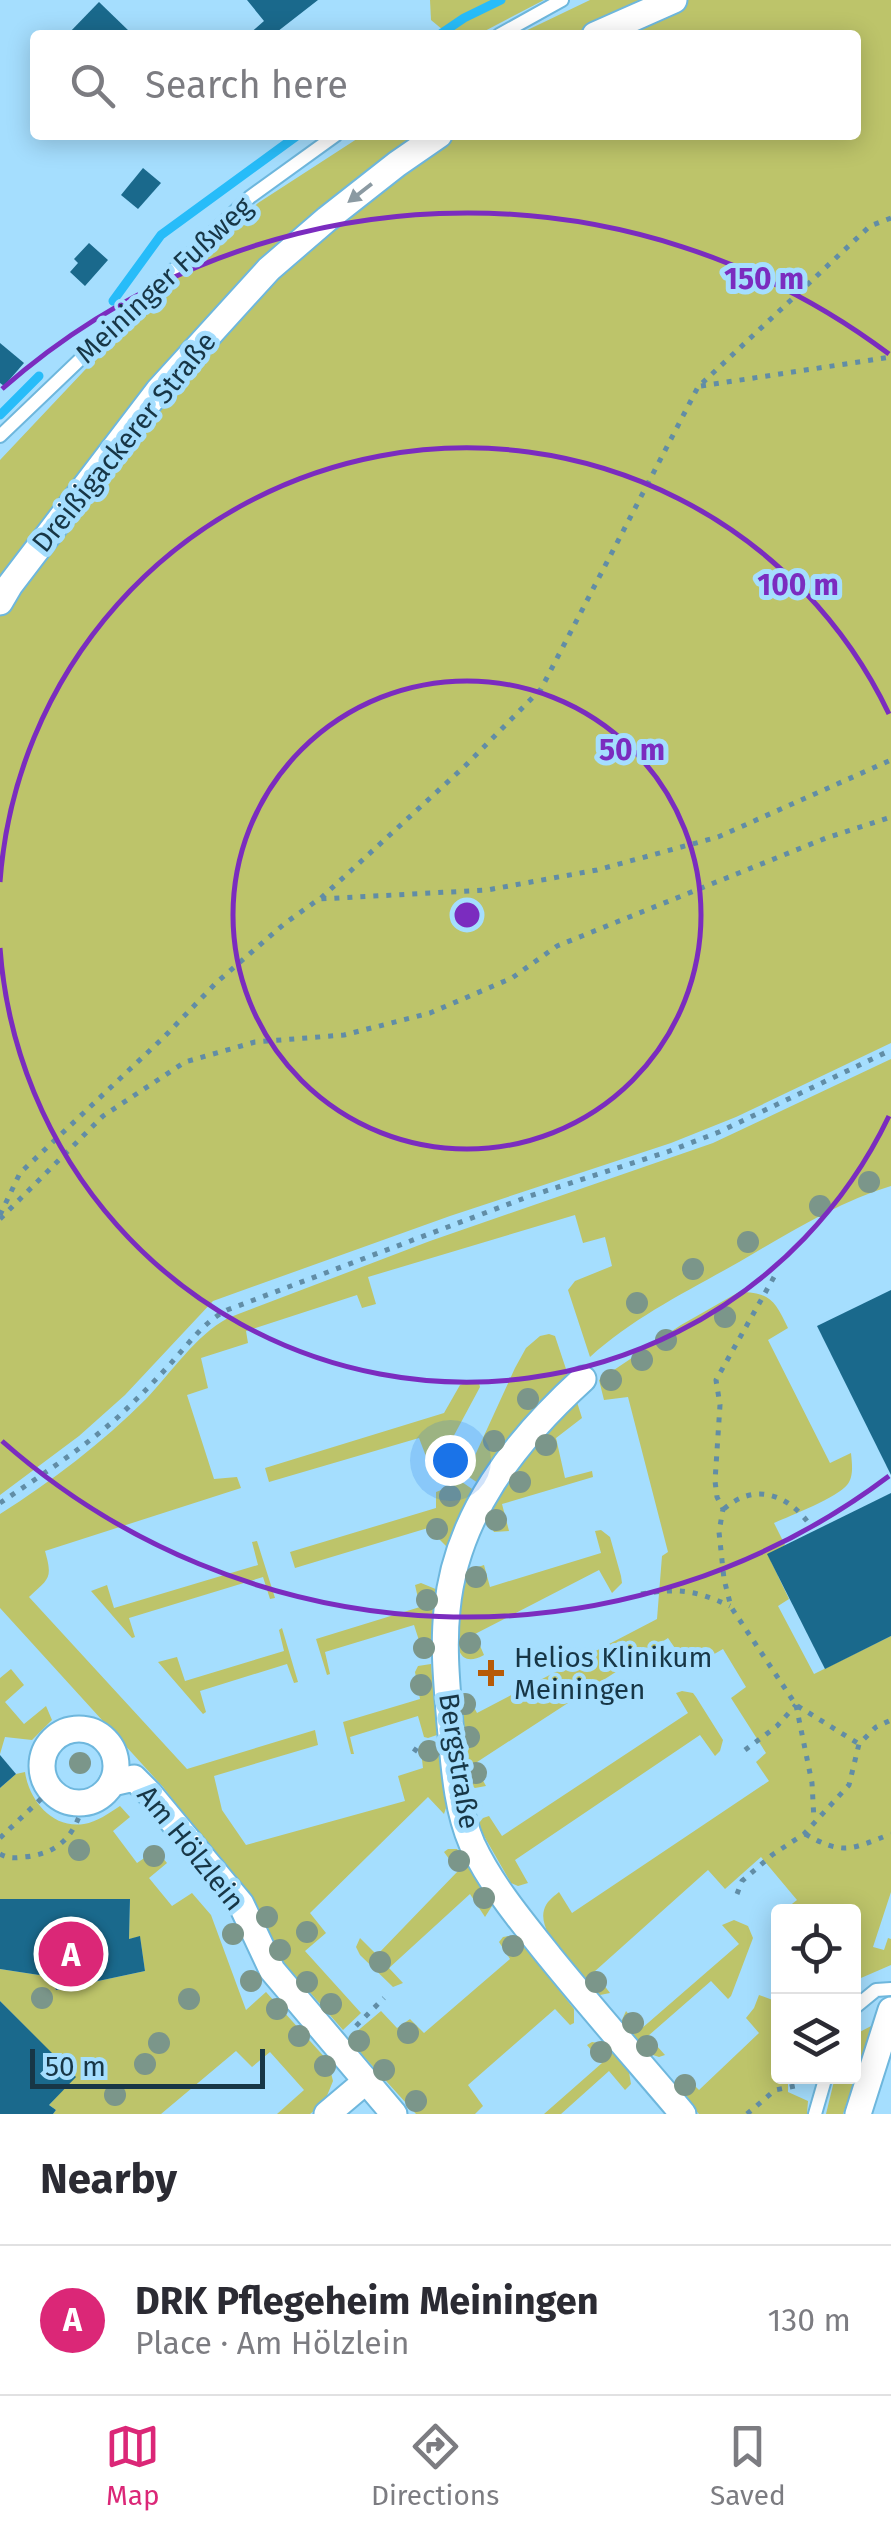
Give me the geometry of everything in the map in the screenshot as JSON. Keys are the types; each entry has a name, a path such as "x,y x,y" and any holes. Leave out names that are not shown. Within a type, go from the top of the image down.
{"street":[{"path":"606,30 674,0"},
{"name":"Dreißigackerer Straße","path":"0,602 158,391 269,269 327,219 432,140"},
{"name":"Bergstraße","path":"582,1379 544,1414 501,1469 478,1504 456,1562 447,1606 445,1645 456,1777 472,1845 513,1912 683,2114"},
{"name":"Am Hölzlein","path":"112,1783 134,1778 149,1793 241,1904 272,1970 394,2114"},
{"path":"858,2114 891,2010"},
{"path":"328,2114 365,2082"}],"lane":[{"path":"508,30 562,0"},
{"name":"Meininger Fußweg","path":"0,436 250,197 329,140"},
{"path":"861,2002 876,1990 891,1989"},
{"path":"816,2114 824,2084"}],"path":[{"path":"0,1217 20,1173 217,982 284,924 319,900 465,766 541,689 698,386 870,226 891,218"},
{"path":"698,386 891,357"},
{"path":"319,900 487,890 597,870 718,837 891,760"},
{"path":"0,1217 103,1116 184,1062 254,1042 344,1035 430,1013 512,978 557,946 826,838 891,817"},
{"path":"0,1503 115,1420 216,1316 530,1196 720,1132 891,1050"},
{"path":"774,1277 716,1380 720,1405 715,1481 723,1509 720,1550 731,1607 796,1705 812,1783 814,1820"},
{"path":"723,1509 740,1496 770,1495 791,1506 807,1521"},
{"path":"641,1594 684,1590 731,1607"},
{"path":"796,1705 860,1744"},
{"path":"744,1750 777,1726 796,1705"},
{"path":"737,1894 742,1881 804,1834 849,1785 860,1744 876,1727 891,1720"},
{"path":"0,1838 43,1797"},
{"path":"0,1854 20,1858 54,1850 67,1841 80,1814"},
{"path":"804,1834 827,1846 852,1848 891,1834"},
{"path":"747,2114 775,2090 796,2086"}],"green space":[{"path":"430,0 544,0 487,30 443,30 431,20"},
{"path":"590,0 891,0 891,1043 736,1117 671,1143 450,1216 213,1301 125,1395 79,1436 0,1495 0,460 149,302 258,203 355,140 861,140 861,30 527,30"},
{"path":"891,1059 891,1186 794,1230 643,1317 590,1357 568,1290 575,1281 612,1266 605,1237 583,1243 575,1215 368,1277 376,1304 362,1308 357,1295 246,1331 248,1343 201,1358 208,1388 187,1395 214,1479 237,1477 241,1488 45,1551 48,1577 29,1597 187,1769 315,1730 318,1745 214,1776 222,1810 246,1845 405,1801 398,1776 423,1768 421,1751 437,1747 448,1802 444,1814 428,1797 310,1913 326,1933 305,1951 361,2013 343,2030 278,1956 258,1910 163,1787 0,1608 0,1514 112,1431 195,1344 228,1318 430,1241 713,1143"},
{"path":"739,1292 765,1296 788,1328 768,1340 830,1463 851,1453 852,1474 847,1485 774,1523 785,1545 768,1555 789,1599 778,1606 814,1674 891,1636 891,1892 873,1947 884,1950 888,1938 891,1939 891,1965 861,1978 861,1904 792,1904 797,1900 761,1857 725,1889 708,1870 594,1972 610,1993 600,1995 592,1990 547,1930 543,1919 545,1907 559,1892 572,1913 769,1781 756,1762 766,1753 731,1698 746,1687 723,1649 702,1661 694,1649 681,1657 668,1638 474,1764 486,1786 475,1788 468,1779 461,1698 467,1694 477,1713 657,1619 662,1556 668,1552 628,1397 604,1400 599,1380"},
{"path":"549,1334 555,1336 568,1375 478,1483 466,1475 515,1368 526,1348"},
{"path":"471,1381 480,1387 444,1454 427,1459 419,1438 269,1482 265,1468 444,1413 460,1385"},
{"path":"577,1402 582,1418 556,1438 565,1478 592,1471 593,1477 502,1504 509,1531 494,1532 490,1516 502,1490"},
{"path":"462,1482 475,1491 457,1523 449,1549 428,1528 295,1568 290,1552 436,1508 436,1492"},
{"path":"601,1530 610,1537 621,1576 622,1583 612,1593 599,1570 475,1634 484,1655 470,1659 462,1655 457,1644 458,1612 469,1570 484,1565 490,1587 601,1553 595,1531"},
{"path":"257,1541 275,1598 270,1599 263,1577 129,1618 135,1637 132,1638 91,1591 107,1585 114,1608 258,1565 252,1542"},
{"path":"421,1583 438,1590 430,1657 425,1659 414,1625 325,1652 330,1674 327,1675 316,1639 420,1607 415,1585"},
{"path":"282,1628 298,1682 294,1683 287,1664 200,1691 206,1712 203,1714 158,1662 177,1657 185,1681 284,1651 279,1630"},
{"path":"431,1664 437,1735 424,1737 418,1716 350,1737 351,1754 343,1722 420,1699 415,1672 418,1666"},
{"path":"11,1669 24,1685 5,1702 24,1724 46,1706 52,1720 32,1740 5,1737 0,1754 0,1678"},
{"path":"682,1691 696,1697 723,1740 720,1751 715,1756 700,1735 515,1860 528,1883 511,1883 480,1829 483,1818 489,1816 502,1836 688,1713 676,1693"},
{"path":"25,1772 37,1802 62,1822 89,1823 120,1806 130,1817 113,1831 137,1863 156,1850 167,1863 149,1878 172,1906 192,1893 211,1915 246,2010 266,1992 328,2061 333,2081 324,2103 310,2114 277,2114 304,2090 270,2052 252,2067 236,2051 161,2114 53,2114 56,2110 49,2105 75,2077 0,2001 0,1969 52,1977 56,1990 145,1971 140,1937 129,1939 130,1899 0,1899 0,1788 16,1774"},
{"path":"457,1849 462,1855 492,1906 485,1917 470,1894 389,1968 403,1983 393,1987 356,1947 360,1938 377,1955 458,1871 444,1852"},
{"path":"734,1920 748,1926 753,1938 731,1996 728,1999 711,1981 648,2036 665,2055 647,2053 623,2027 626,2011 641,2029 739,1944 722,1925"},
{"path":"509,1936 519,1939 574,2009 574,2023 570,2025 555,2009 468,2085 483,2106 475,2114 416,2114 348,2039 381,2011 397,2028 410,2019 424,2033 510,1959 499,1942"},
{"path":"759,1995 771,1999 771,2084 788,2084 788,2092 808,2101 807,2114 699,2114 682,2091 683,2074 699,2090 759,2033 746,2018"},
{"path":"873,2025 861,2061 861,2031"},
{"path":"605,2044 629,2072 631,2084 625,2090 609,2071 561,2114 544,2114 602,2063 587,2045"},
{"path":"833,2084 853,2084 843,2114 826,2114"}],"building":[{"path":"247,0 318,0 279,30 254,30 264,21"},
{"path":"99,2 128,30 72,30"},
{"path":"143,168 161,183 138,209 121,195"},
{"path":"89,243 108,260 85,286 70,272 78,263 74,259"},
{"path":"0,343 24,363 4,386 0,383"},
{"path":"891,1290 891,1475 817,1326"},
{"path":"891,1493 891,1636 825,1669 767,1554"},
{"path":"0,1755 16,1774 0,1788"},
{"path":"0,1899 130,1899 129,1939 140,1936 145,1971 56,1990 52,1977 0,1969"},
{"path":"0,2001 76,2077 49,2105 56,2110 53,2114 0,2114"}],"waterway":[{"path":"446,30 501,0"},
{"path":"113,301 161,235 291,140"},
{"path":"0,415 39,376"}],"place":[{"name":"Helios Klinikum Meiningen","path":"491,1673"},
{"name":"DRK Pflegeheim Meiningen","path":"71,1954"}]}
